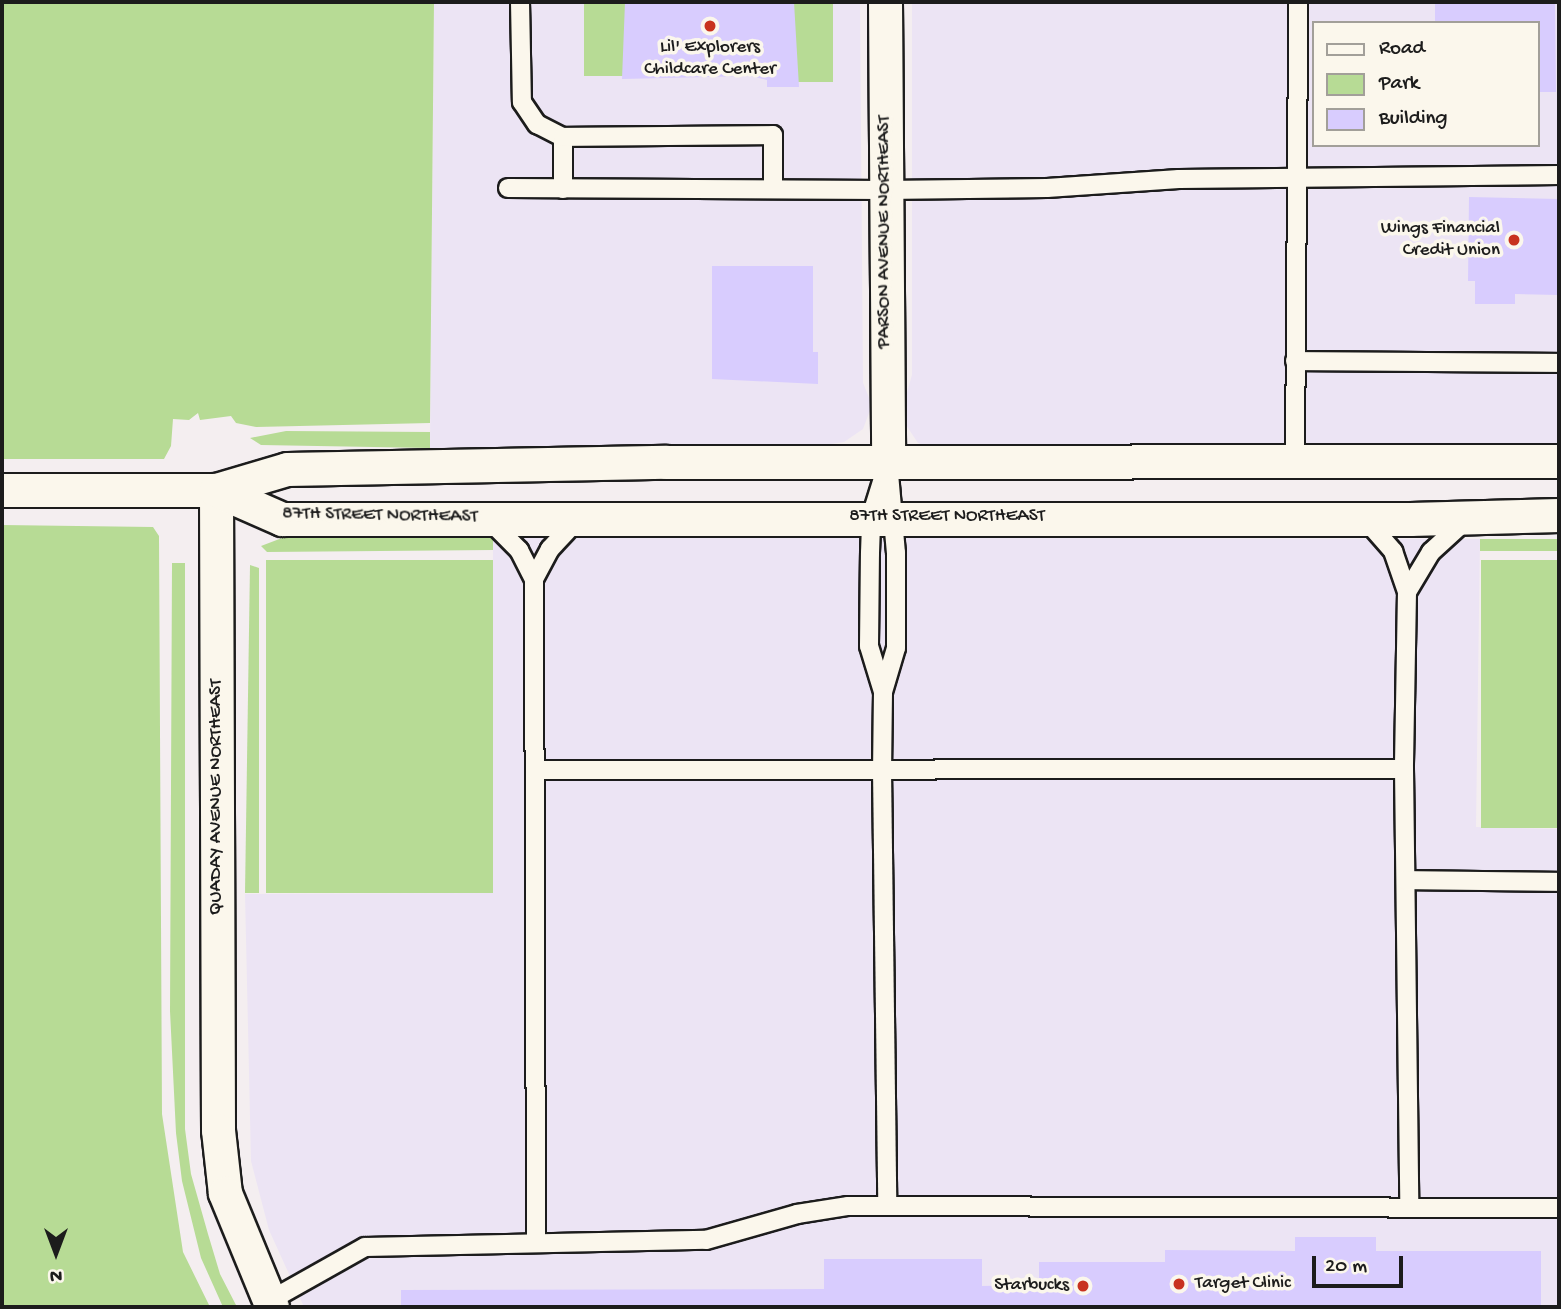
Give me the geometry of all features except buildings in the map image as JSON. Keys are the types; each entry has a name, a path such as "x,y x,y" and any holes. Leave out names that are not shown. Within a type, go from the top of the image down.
{"street":[{"name":"PARSON AVENUE NORTHEAST","path":"885,2 884,190 888,462"},
{"path":"2,491 216,491 287,469 888,462 1559,461"},
{"name":"87TH STREET NORTHEAST","path":"216,491 282,519 1365,519 1559,515"},
{"name":"QUADAY AVENUE NORTHEAST","path":"216,491 218,1130 225,1193 271,1304"}],"lane":[{"path":"520,2 522,102 537,124 563,137 773,135 773,188"},
{"path":"1295,461 1298,2"},
{"path":"563,137 564,188"},
{"path":"508,188 884,190 1297,178 1559,175"},
{"path":"1295,362 1559,363"},
{"path":"883,692 869,646 888,462"},
{"path":"887,1206 883,692 896,648 883,517 888,462"},
{"path":"534,579 550,549 580,517"},
{"path":"1408,592 1431,552 1469,517"},
{"path":"486,518 519,550 534,579 536,1242"},
{"path":"1365,519 1393,551 1408,592 1404,769 1409,1207"},
{"path":"534,770 1404,769"},
{"path":"1406,880 1559,882"},
{"path":"271,1304 365,1247 706,1240 797,1214 887,1206 1559,1208"}],"shaded area":[{"path":"434,2 860,2 863,383 872,405 863,429 844,442 818,446 430,448"},
{"path":"912,2 1559,2 1559,446 929,447 918,443 904,422 903,406 912,375"},
{"path":"493,537 1480,539 1476,827 1559,829 1559,1307 304,1307 269,1230 251,1161 245,894 493,893"}],"green space":[{"path":"2,2 434,2 430,423 256,427 236,423 231,416 200,420 198,413 189,420 173,419 171,446 164,459 2,459"},
{"path":"584,2 625,2 625,76 584,76"},
{"path":"794,2 833,2 833,82 794,82"},
{"path":"286,431 430,432 430,448 261,445 250,438"},
{"path":"2,525 153,527 159,536 162,1114 183,1252 210,1307 2,1307"},
{"path":"493,537 493,550 267,552 261,546 282,538"},
{"path":"1480,539 1559,539 1559,551 1480,551"},
{"path":"266,560 493,560 493,893 266,893"},
{"path":"1481,560 1559,560 1559,828 1481,828"},
{"path":"172,563 185,563 185,1129 191,1174 208,1234 220,1274 237,1307 223,1307 201,1258 182,1181 176,1133 170,1011"},
{"path":"250,565 259,568 259,893 245,893"}],"place":[{"name":"Lil' Explorers Childcare Center","path":"710,26"},
{"name":"Wings Financial Credit Union","path":"1514,240"},
{"name":"Target Clinic","path":"1179,1284"},
{"name":"Starbucks","path":"1083,1286"}]}
